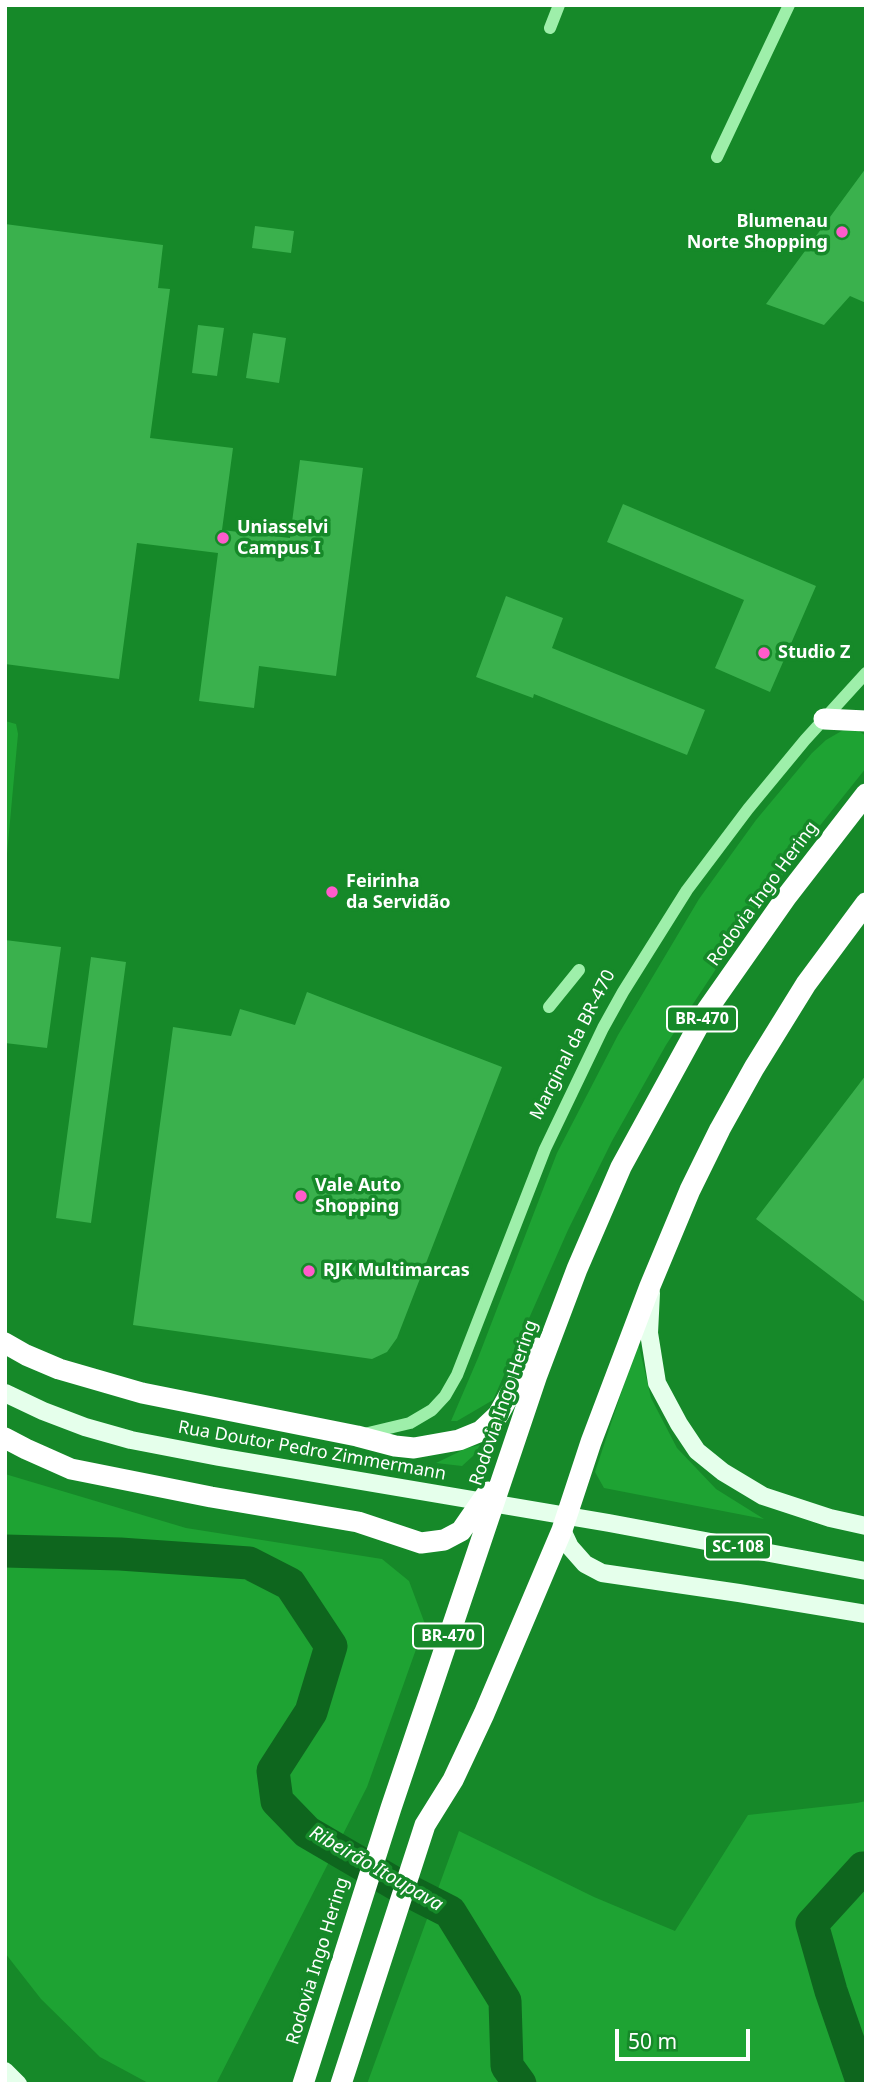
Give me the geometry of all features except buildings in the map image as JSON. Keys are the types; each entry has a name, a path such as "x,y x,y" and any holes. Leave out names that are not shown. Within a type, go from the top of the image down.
{"highway":[{"path":"824,719 866,721"},
{"name":"Rodovia Ingo Hering","path":"303,2084 391,1808 537,1375 577,1269 621,1167 707,1010 787,896 866,794"},
{"path":"341,2084 425,1825 453,1780 484,1714 562,1530 591,1442 650,1286 690,1190 740,1092 806,984 866,903"},
{"path":"5,1343 59,1369 142,1393 414,1448 460,1440 481,1431 498,1415 577,1269"},
{"path":"5,1438 71,1469 124,1481 358,1522 421,1543 444,1540 461,1531 507,1464"}],"main road":[{"path":"650,1286 649,1333 657,1382 697,1451 723,1472 763,1496 830,1518 866,1526"},
{"name":"Rua Doutor Pedro Zimmermann","path":"5,1393 54,1415 131,1440 609,1523 866,1571"},
{"path":"562,1530 570,1547 585,1564 602,1573 866,1614"},
{"path":"5,2071 18,2084"}],"street":[{"path":"550,29 559,5"},
{"path":"717,157 789,5"},
{"name":"Marginal da BR-470","path":"357,1436 410,1423 432,1410 445,1396 457,1375 545,1149 623,992 687,891 748,809 866,673"},
{"path":"549,1007 579,971"}],"green space":[{"path":"5,721 16,724 18,734 5,876"},
{"path":"845,729 856,729 866,736 866,768 737,937 666,1045 612,1141 568,1230 493,1400 457,1421 451,1421 557,1153 618,1035 699,899 756,820 812,753 826,740"},
{"path":"638,1342 651,1398 677,1448 716,1489 764,1519 604,1488 595,1472"},
{"path":"480,1445 462,1466 436,1463 467,1448"},
{"path":"5,1474 186,1528 382,1559 409,1581 425,1624 367,1787 216,2084 150,2084 100,2057 41,1999 5,1953"},
{"path":"866,1801 866,2084 367,2084 459,1831 594,1897 675,1931 748,1815"}],"waterway":[{"name":"Ribeirão Itoupava","path":"5,1551 120,1554 249,1563 290,1584 331,1646 311,1712 273,1771 277,1801 307,1832 401,1887 450,1912 505,2001 507,2066 520,2084"},
{"name":"Ribeirão Itoupava","path":"863,2084 831,1991 812,1924 863,1868 866,1868"}],"place":[{"name":"Blumenau Norte Shopping","path":"842,232"},
{"name":"Uniasselvi Campus I","path":"223,538"},
{"name":"Studio Z","path":"764,653"},
{"name":"Feirinha da Servidão","path":"332,892"},
{"name":"Vale Auto Shopping","path":"301,1196"},
{"name":"RJK Multimarcas","path":"309,1271"}]}
